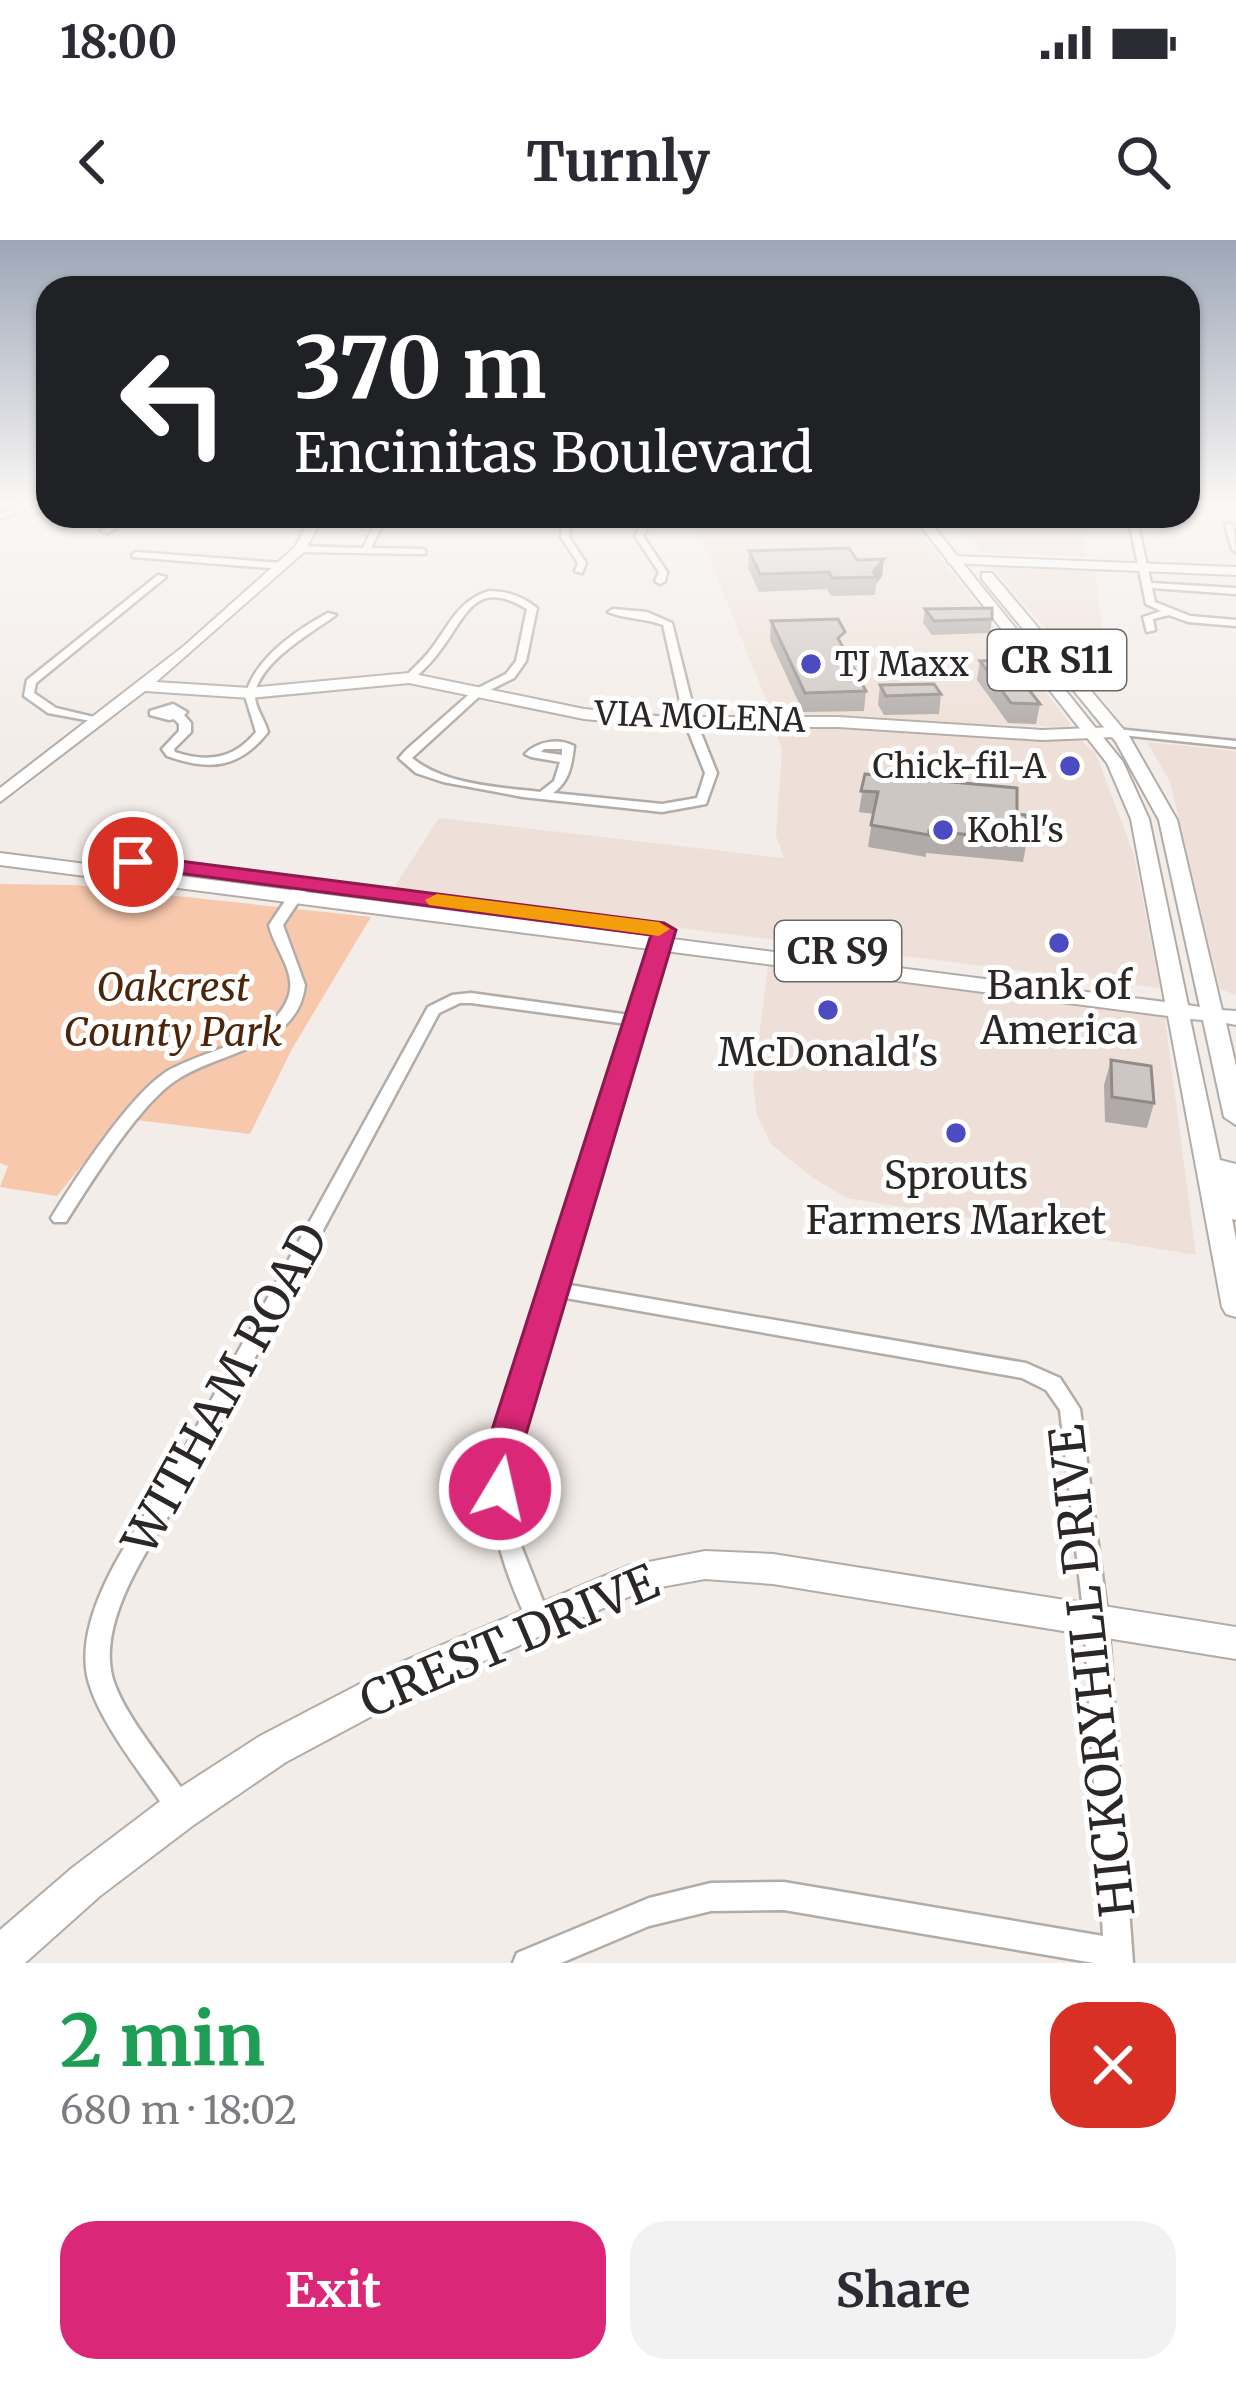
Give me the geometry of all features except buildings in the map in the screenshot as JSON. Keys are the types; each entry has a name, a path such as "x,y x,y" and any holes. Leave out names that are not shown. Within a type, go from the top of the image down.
{"main road":[{"path":"0,797 145,686 262,582"},
{"name":"CR S11","path":"971,582 1109,754 1140,819 1176,1002"},
{"name":"CR S11","path":"992,582 1144,771 1159,804 1224,1008"},
{"path":"1017,641 1034,646 1056,669 1070,675"},
{"name":"VIA MOLENA","path":"145,686 250,693 409,678 584,714 691,723 838,722 1042,735 1116,732"},
{"path":"1109,754 1121,763 1138,796 1159,804"},
{"path":"1140,819 1150,824 1160,850 1176,855"},
{"name":"CR S9","path":"0,847 662,937 893,958 1176,1002"},
{"name":"CR S9","path":"0,860 300,890"},
{"name":"CR S9","path":"662,937 785,959 1224,1008"},
{"path":"785,959 794,952 858,960 893,958"},
{"path":"1176,1002 1236,1307"},
{"path":"1224,1008 1236,1117"},
{"path":"1206,1148 1224,1165 1236,1211"},
{"name":"CREST DRIVE","path":"0,1957 86,1882 181,1810 273,1749 415,1674 640,1576 706,1565 772,1569 1236,1643"}],"street":[{"path":"98,721 39,705 28,694 31,682 154,582"},
{"path":"1166,613 1150,604 1146,585 1236,591"},
{"path":"409,678 440,645 450,619 469,598 494,596 532,608 521,661 510,676 478,692 410,752 405,758 410,767 454,784 662,808 692,806 702,801 711,773 691,723 667,623 647,615 613,612"},
{"path":"1150,630 1148,617 1166,613 1236,623"},
{"path":"177,715 185,723 185,732 169,749 171,754 218,762 236,760 262,732 250,693 267,663 331,615"},
{"path":"1116,732 1236,744"},
{"path":"544,794 559,783 567,759"},
{"path":"60,1218 164,1080 246,1044 278,1022 291,1006 298,991 292,962 278,945 276,925 300,890"},
{"path":"538,1619 508,1553 500,1517 500,1461 662,937"},
{"name":"WITHAM ROAD","path":"181,1810 100,1680 100,1636 120,1579 433,1010 457,998 471,998 637,1021"},
{"name":"HICKORYHILL DRIVE","path":"555,1289 1026,1371 1053,1384 1070,1409 1096,1619 1119,1958"},
{"path":"527,1963 649,1912 711,1898 766,1896 1119,1958"}],"shaded area":[{"path":"719,582 959,582 1070,723 1068,727 773,717"},
{"path":"1006,582 1096,582 1103,633 1046,629"},
{"path":"772,723 1081,740 1096,754 1134,855 1160,988 391,892 439,818 784,858 776,836 782,749"},
{"path":"1147,742 1236,751 1236,995 1220,989 1170,782"},
{"path":"769,959 1164,1011 1196,1255 847,1198 813,1178 771,1144 757,1115 753,1083"}],"green space":[{"name":"Oakcrest County Park","path":"0,884 74,885 371,917 292,1049 250,1134 120,1118 57,1196 0,1187 8,1166 0,1163"}],"slow traffic":[{"path":"437,900 659,929"}],"place":[{"name":"TJ Maxx","path":"811,664"},
{"name":"Chick-fil-A","path":"1070,766"},
{"name":"Kohl's","path":"943,830"},
{"name":"Bank of America","path":"1059,943"},
{"name":"McDonald's","path":"828,1010"},
{"name":"Sprouts Farmers Market","path":"956,1133"}],"route":[{"path":"133,862 664,930 500,1461 500,1489"}]}
